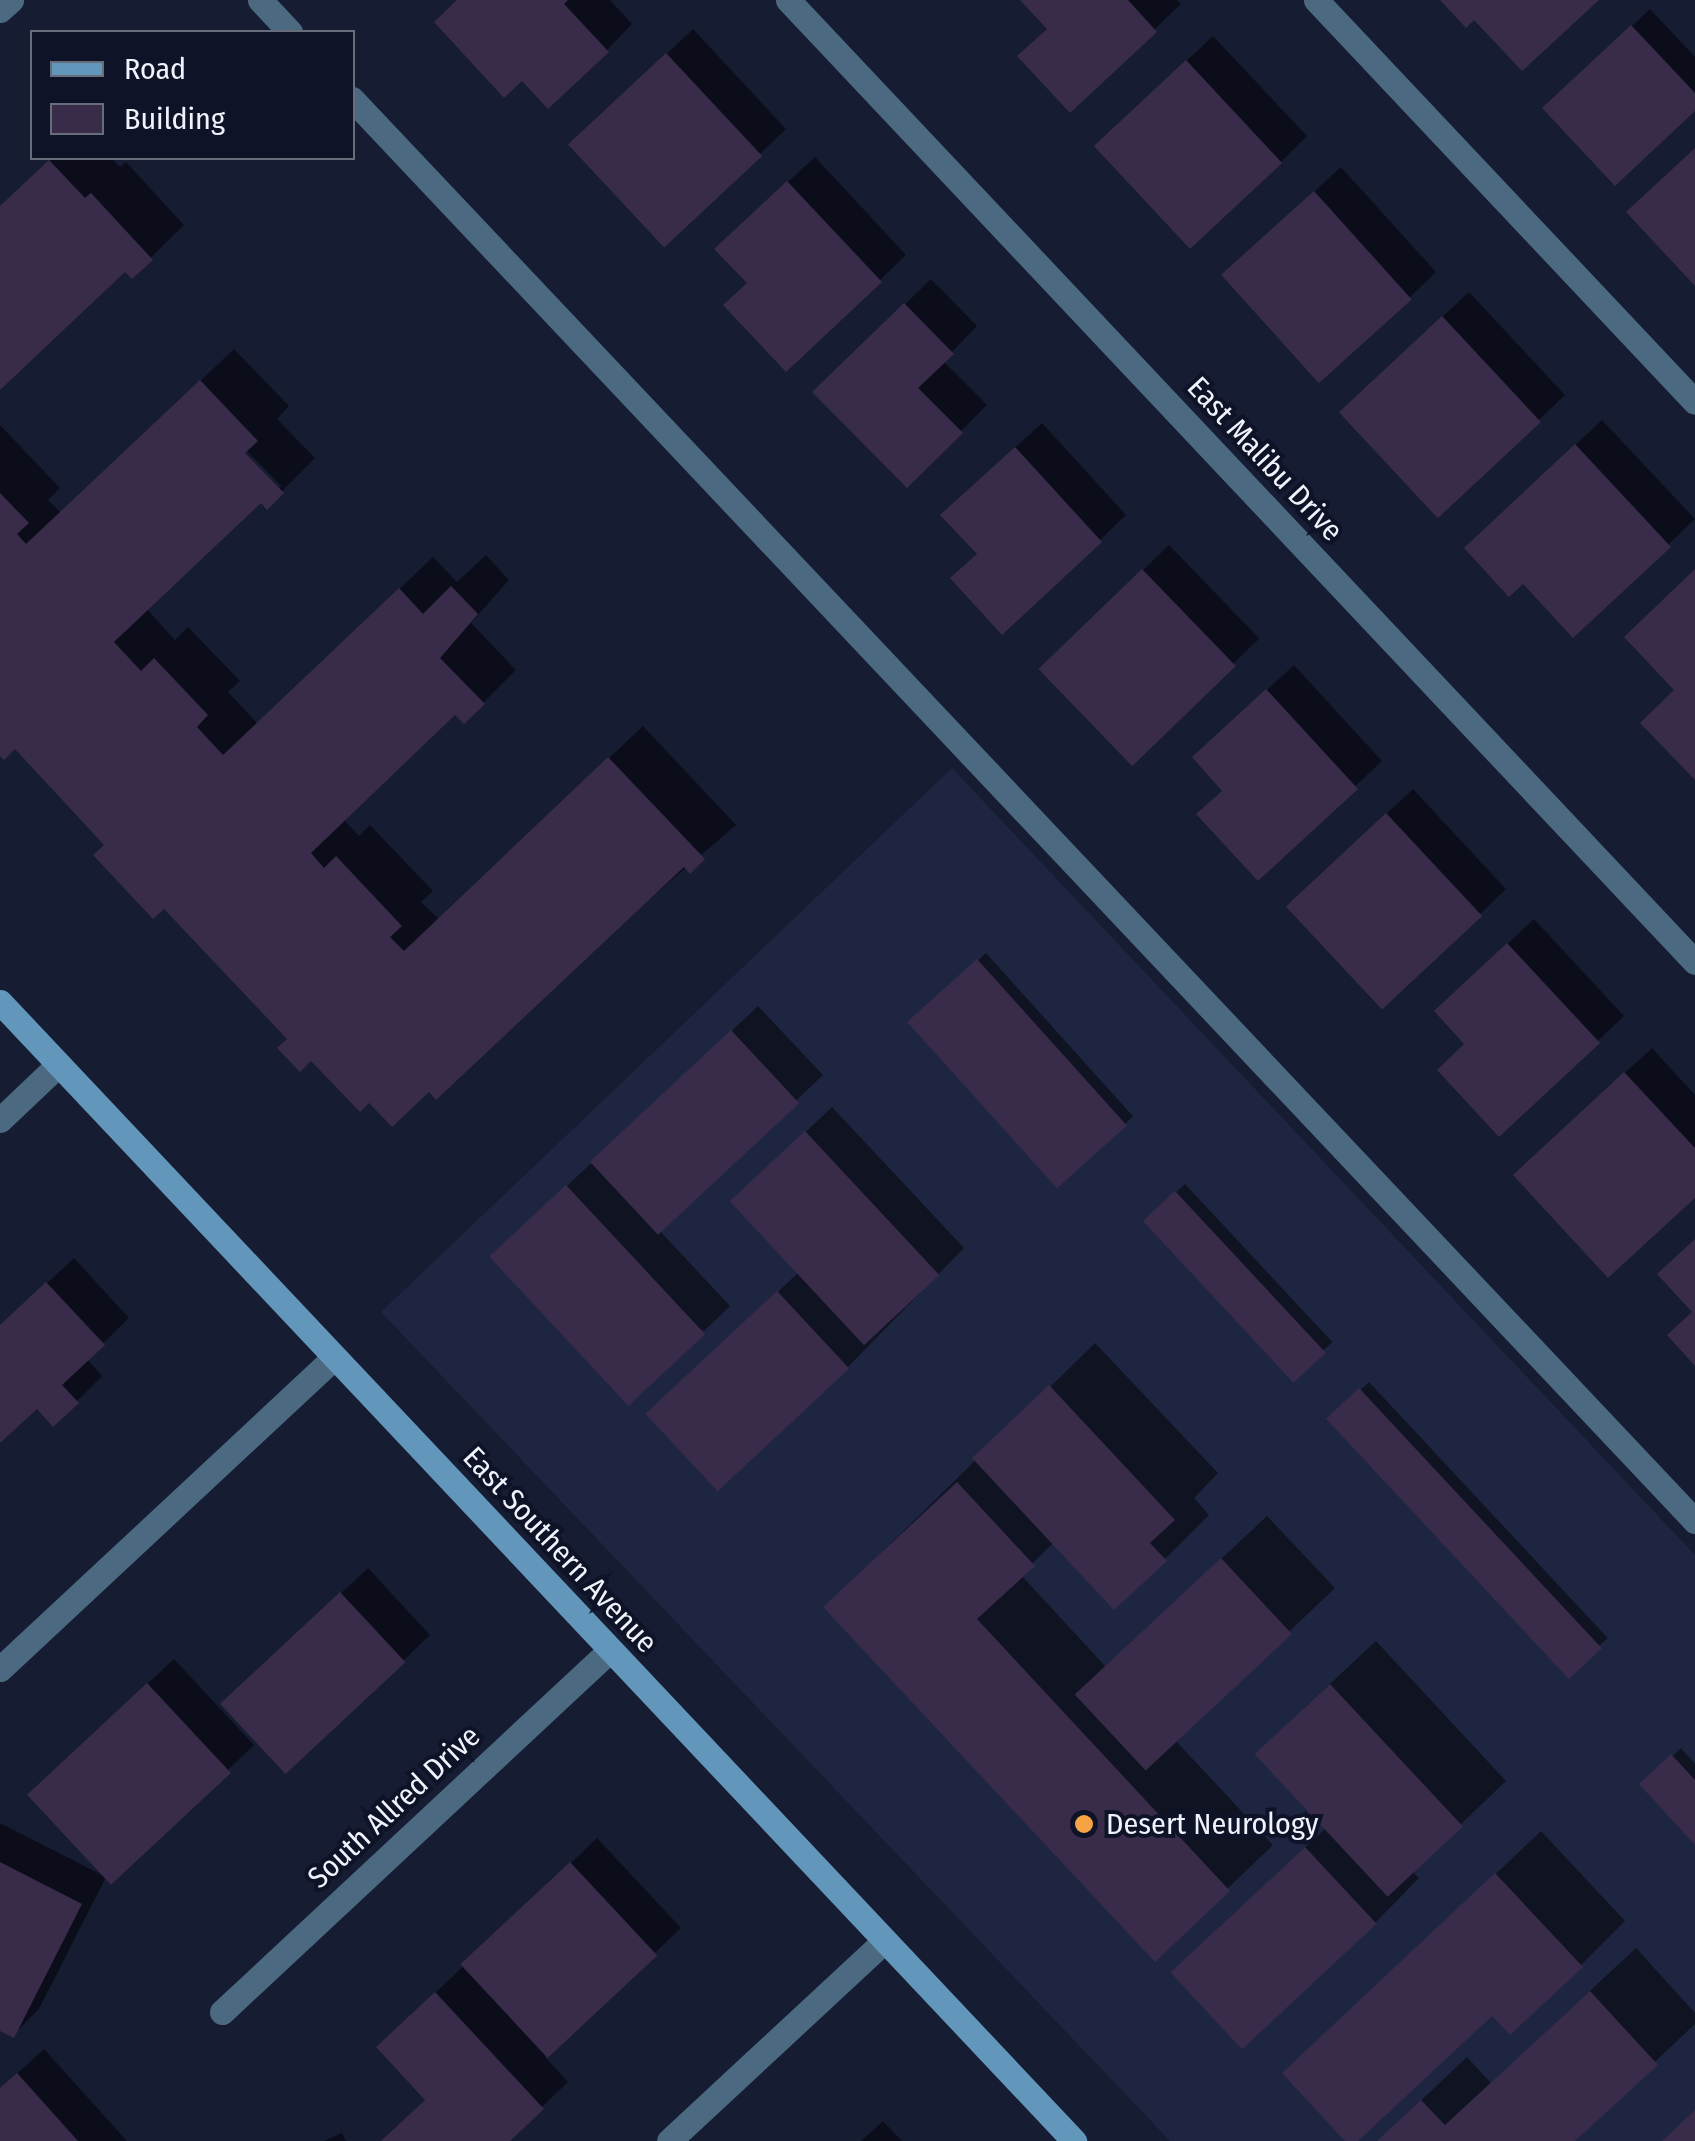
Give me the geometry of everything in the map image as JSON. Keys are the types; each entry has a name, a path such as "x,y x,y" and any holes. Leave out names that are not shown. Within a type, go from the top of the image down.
{"main road":[{"name":"East Southern Avenue","path":"0,1002 1074,2141"}],"street":[{"path":"0,10 11,0"},
{"path":"260,0 288,30"},
{"name":"East Malibu Drive","path":"788,0 1695,962"},
{"path":"1316,0 1695,402"},
{"path":"355,102 1695,1521"},
{"path":"0,1120 58,1064"},
{"path":"0,1669 333,1358"},
{"name":"South Allred Drive","path":"222,2012 610,1650"},
{"path":"669,2141 884,1941"}],"shaded area":[{"path":"952,768 1695,1555 1695,2141 1170,2141 381,1312"}],"building":[{"path":"457,0 568,0 564,4 609,52 548,109 522,81 504,98 434,22"},
{"path":"1020,0 1128,0 1157,32 1070,113 1017,56 1047,29"},
{"path":"1440,0 1599,0 1522,71 1474,20 1466,28"},
{"path":"1631,25 1695,93 1695,111 1615,186 1542,108"},
{"path":"666,53 762,156 664,248 568,144"},
{"path":"1186,60 1282,163 1190,249 1094,146"},
{"path":"1695,148 1695,286 1626,212"},
{"path":"49,160 85,198 91,193 153,260 132,279 125,272 0,390 0,206"},
{"path":"787,181 882,282 786,372 723,305 747,283 714,249"},
{"path":"1314,191 1412,299 1319,383 1221,275"},
{"path":"904,303 954,354 918,388 963,433 907,488 812,392"},
{"path":"1442,316 1541,422 1438,518 1339,412"},
{"path":"200,380 258,441 245,453 284,493 267,510 261,503 114,642 141,671 154,658 208,715 197,727 223,755 399,588 423,614 451,586 478,614 440,658 485,704 464,724 455,715 311,853 324,868 336,856 402,926 390,937 404,951 608,757 705,859 690,874 684,867 436,1100 429,1092 392,1127 369,1103 360,1112 311,1061 300,1072 277,1048 287,1039 164,909 153,919 93,855 104,845 15,749 4,760 0,756 0,493 29,523 17,534 26,544"},
{"path":"1575,444 1671,547 1573,638 1523,584 1509,597 1464,548"},
{"path":"1015,447 1102,542 1002,635 950,578 977,554 940,515"},
{"path":"1142,569 1236,666 1132,766 1038,669"},
{"path":"1695,569 1695,780 1640,723 1674,690 1624,637"},
{"path":"1266,689 1358,789 1258,881 1196,814 1222,791 1192,757"},
{"path":"1386,813 1482,916 1382,1010 1286,906"},
{"path":"1507,943 1600,1043 1499,1137 1437,1070 1464,1044 1434,1011"},
{"path":"977,959 1127,1125 1057,1188 907,1022"},
{"path":"731,1030 799,1103 658,1235 590,1162"},
{"path":"1624,1072 1695,1148 1695,1198 1608,1278 1513,1175"},
{"path":"805,1131 939,1275 864,1345 730,1201"},
{"path":"566,1185 705,1334 628,1406 489,1257"},
{"path":"1175,1191 1326,1353 1294,1383 1143,1221"},
{"path":"1695,1239 1695,1366 1667,1335 1692,1312 1657,1274"},
{"path":"46,1282 105,1345 62,1385 79,1403 53,1427 37,1409 0,1443 0,1325"},
{"path":"777,1291 849,1369 718,1491 645,1414"},
{"path":"1049,1385 1175,1520 1150,1543 1167,1561 1114,1610 972,1458"},
{"path":"1359,1388 1602,1648 1569,1679 1326,1419"},
{"path":"957,1482 1035,1566 977,1619 1230,1891 1155,1962 823,1607"},
{"path":"1221,1558 1292,1634 1146,1770 1075,1694"},
{"path":"340,1592 405,1662 286,1774 220,1704"},
{"path":"147,1683 231,1773 111,1885 27,1795"},
{"path":"1330,1684 1463,1827 1388,1897 1255,1754"},
{"path":"1671,1754 1695,1780 1695,1845 1639,1784"},
{"path":"1305,1847 1377,1924 1242,2049 1170,1972"},
{"path":"0,1862 82,1904 14,2038 0,2031"},
{"path":"570,1862 657,1956 548,2058 460,1964"},
{"path":"1495,1873 1583,1967 1510,2035 1492,2016 1358,2141 1345,2141 1282,2073"},
{"path":"1590,1991 1658,2065 1575,2141 1377,2141 1421,2100 1445,2125"},
{"path":"435,1992 544,2109 510,2141 381,2141 425,2100 376,2047"},
{"path":"17,2073 78,2141 0,2141 0,2088"},
{"path":"1695,2110 1695,2141 1662,2141"}],"place":[{"name":"Desert Neurology","path":"1084,1824"}]}
